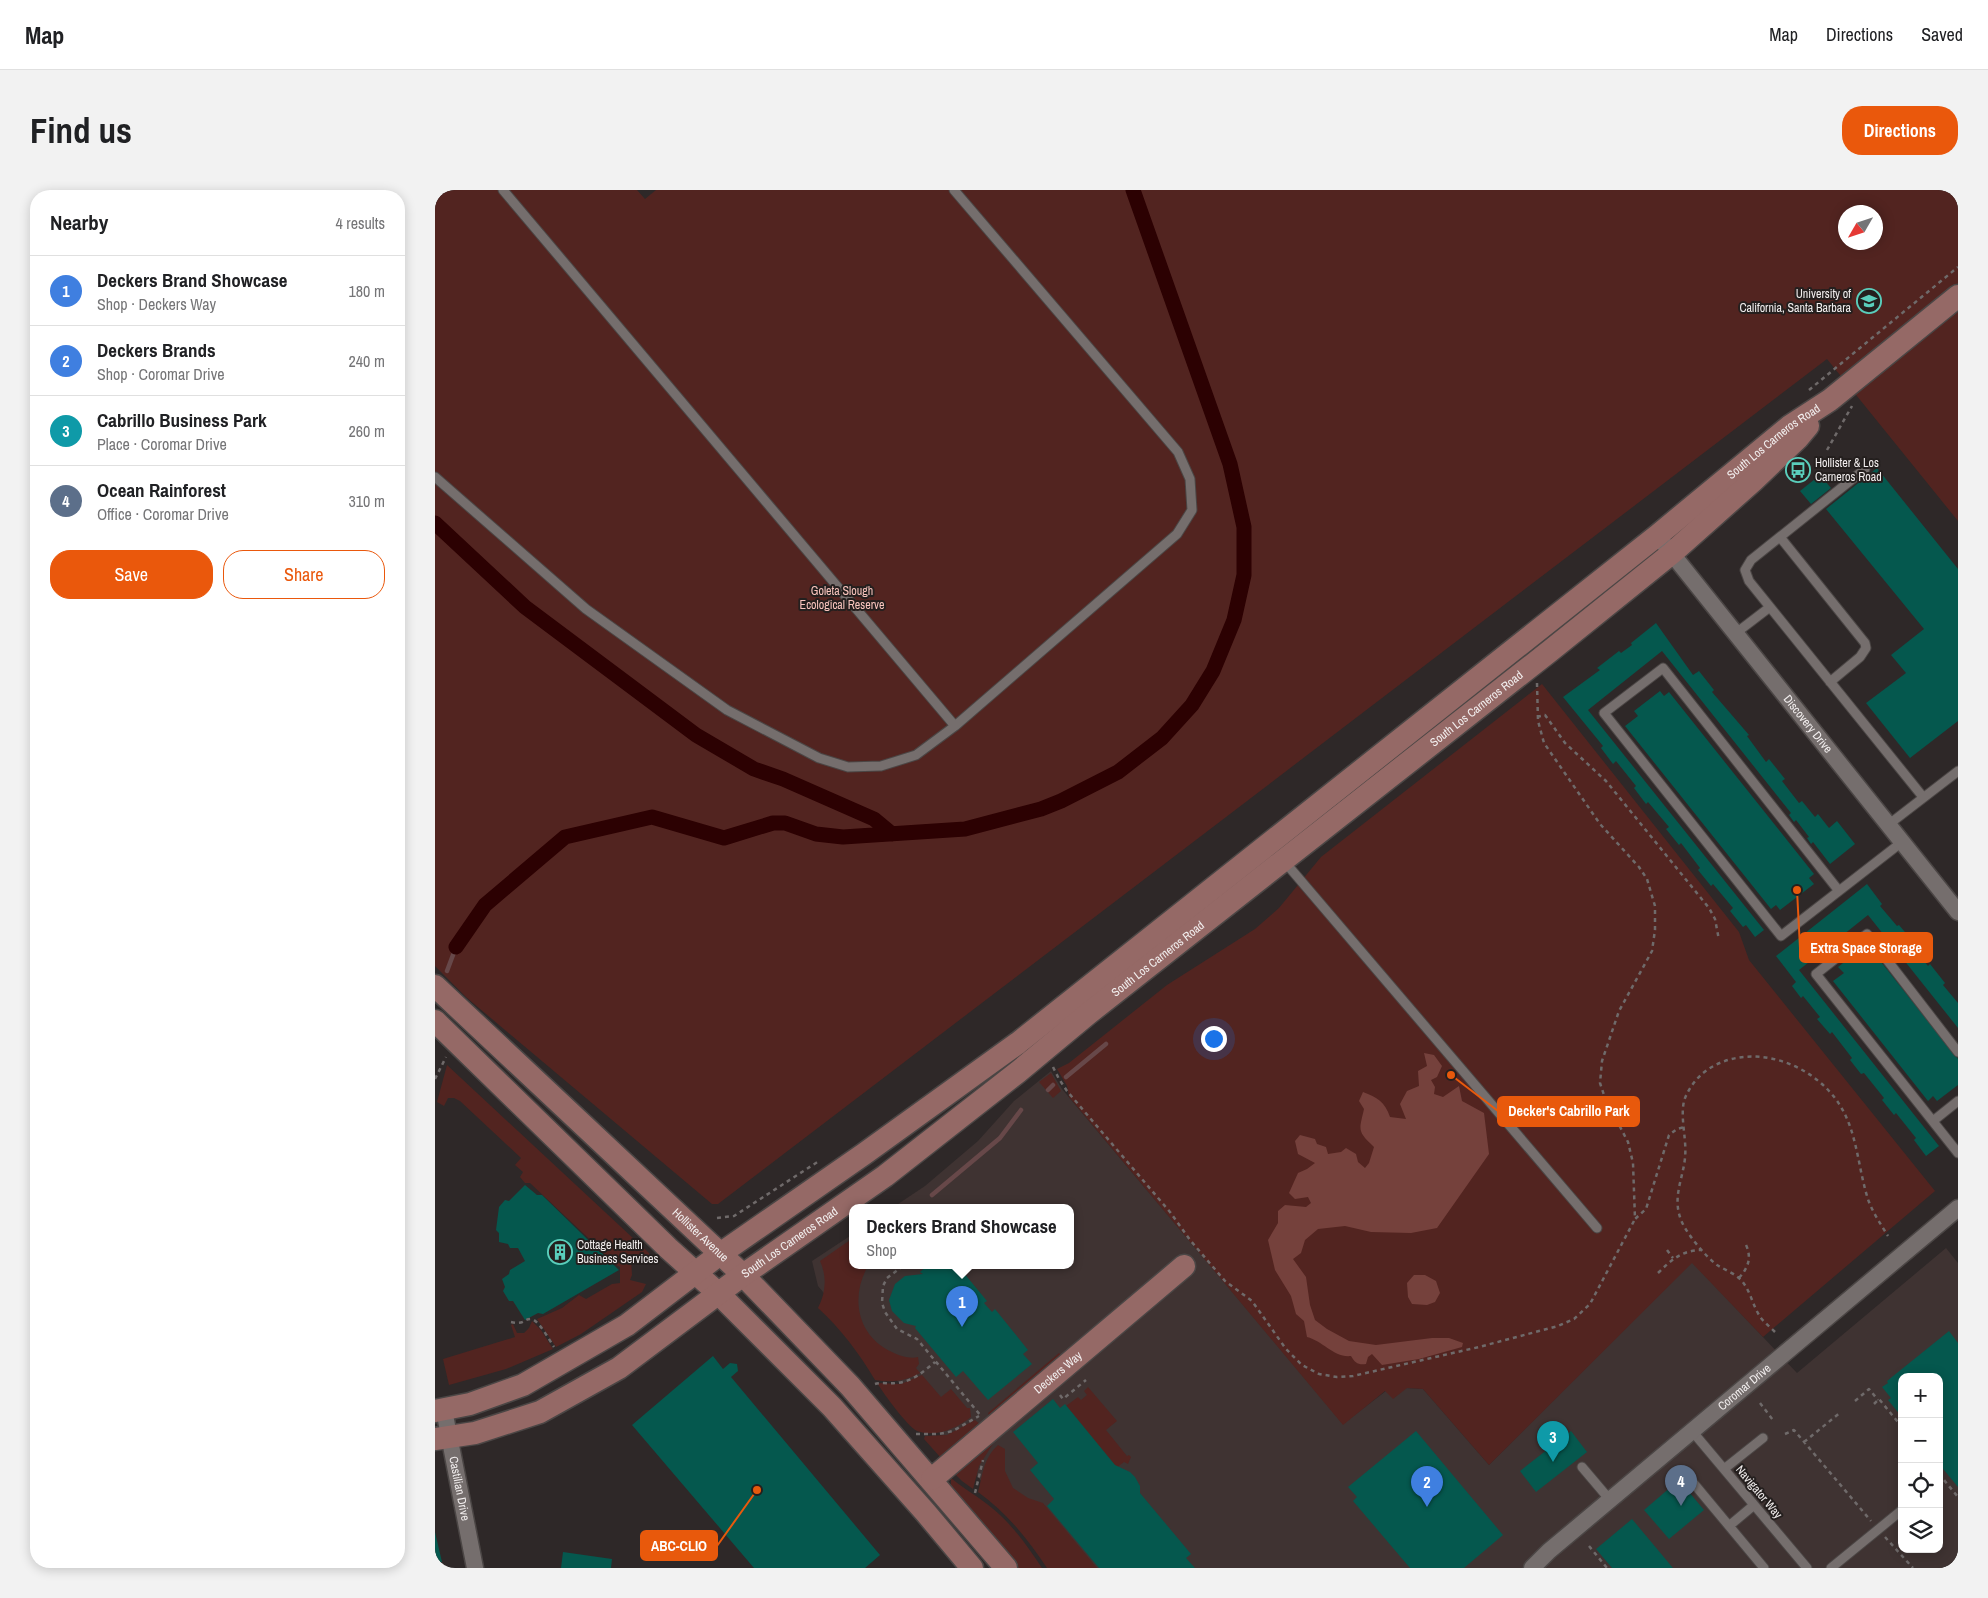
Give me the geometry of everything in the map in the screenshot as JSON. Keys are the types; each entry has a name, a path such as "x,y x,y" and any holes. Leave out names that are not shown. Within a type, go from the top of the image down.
{"main road":[{"name":"South Los Carneros Road","path":"439,1411 469,1404 523,1385 627,1325 719,1254 865,1154 1060,1011 1658,535 1790,426 1830,400 1958,296"},
{"name":"South Los Carneros Road","path":"442,1438 475,1432 540,1412 619,1368 743,1276 885,1176 1672,553 1798,438 1830,400"},
{"name":"Hollister Avenue","path":"435,986 743,1276 850,1386 932,1479 1006,1568"},
{"path":"435,1021 589,1173 719,1294 832,1408 926,1513 972,1568"},
{"name":"Deckers Way","path":"932,1479 1184,1266"}],"street":[{"name":"Discovery Drive","path":"1658,535 1958,912"},
{"name":"Coromar Drive","path":"1532,1568 1549,1551 1958,1208"},
{"name":"Castilian Drive","path":"439,1411 442,1438 475,1568"}],"lane":[{"path":"503,190 955,726"},
{"path":"435,477 586,609 727,710 819,758 849,767 881,766 916,755 955,726 1177,534 1192,510 1190,479 1179,452 954,190"},
{"path":"1865,469 1751,560 1745,570 1749,581 1923,797"},
{"path":"1780,537 1865,643 1866,648 1861,657 1830,682"},
{"path":"1736,633 1770,607"},
{"path":"1839,891 1663,668 1604,713 1781,936 1839,891 1902,842"},
{"path":"1888,824 1958,770"},
{"path":"1284,861 1597,1228"},
{"path":"1958,1052 1867,934 1816,974 1958,1153"},
{"path":"1933,1122 1958,1102"},
{"name":"Navigator Way","path":"1692,1431 1807,1568"},
{"path":"1724,1469 1763,1438"},
{"path":"1582,1467 1610,1500"},
{"path":"1690,1479 1763,1568"},
{"path":"1729,1526 1754,1505"},
{"path":"1831,1568 1898,1513"}],"path":[{"path":"1827,450 1853,406"},
{"path":"1053,1066 1067,1091 1170,1212 1190,1240 1225,1281 1252,1301 1285,1350 1302,1365 1319,1374 1337,1377 1353,1376 1479,1347 1558,1326 1574,1319 1590,1304 1635,1219 1633,1163 1628,1142 1605,1098 1601,1083 1602,1060 1619,1012 1652,951 1655,930 1655,906 1647,879 1639,867 1600,824 1544,743 1537,717 1537,682"},
{"path":"1537,717 1545,715 1565,743 1605,780 1641,826 1664,851 1709,908 1715,918 1719,940"},
{"path":"435,1079 448,1053"},
{"path":"1775,1332 1761,1318 1744,1283 1715,1263 1702,1250 1680,1218 1677,1202 1679,1179 1685,1161 1684,1101 1699,1077 1711,1067 1734,1057 1750,1056 1781,1060 1797,1066 1814,1077 1841,1104 1850,1122 1867,1196 1872,1210 1888,1236"},
{"path":"1635,1219 1646,1209 1669,1135 1677,1129 1684,1127"},
{"path":"1739,1278 1749,1262 1746,1245"},
{"path":"1667,1250 1673,1258"},
{"path":"1658,1273 1673,1258 1691,1250 1702,1250"},
{"path":"899,1269 887,1278 883,1286 882,1303 885,1312 897,1329 917,1339 980,1415 974,1417 963,1427 953,1432 916,1434"},
{"path":"511,1322 519,1323 530,1319 533,1320 539,1324 556,1350"},
{"path":"875,1384 907,1381 915,1378 935,1362"},
{"path":"1855,1400 1869,1389 1880,1399 1898,1423"},
{"path":"1873,1404 1880,1399"},
{"path":"1760,1403 1773,1420"},
{"path":"1803,1443 1841,1412"},
{"path":"1785,1434 1794,1430 1803,1443 1832,1472 1872,1522"},
{"path":"1943,1479 1958,1497"},
{"path":"1884,1536 1913,1568"},
{"path":"1589,1546 1607,1568"}],"shaded area":[{"path":"1424,1053 1434,1055 1442,1066 1437,1077 1431,1080 1435,1087 1434,1094 1443,1097 1459,1086 1462,1101 1484,1113 1489,1154 1437,1228 1411,1233 1371,1232 1345,1226 1318,1229 1305,1240 1301,1253 1293,1259 1306,1277 1310,1305 1315,1320 1349,1341 1376,1345 1432,1338 1449,1338 1463,1343 1462,1347 1419,1359 1382,1365 1372,1354 1368,1357 1366,1364 1359,1364 1351,1356 1334,1352 1307,1337 1304,1321 1296,1314 1291,1296 1275,1270 1268,1240 1278,1223 1278,1211 1285,1205 1306,1207 1311,1203 1308,1197 1295,1199 1289,1193 1298,1173 1315,1163 1298,1154 1295,1141 1300,1135 1315,1139 1317,1144 1326,1147 1328,1154 1341,1152 1346,1148 1356,1154 1358,1162 1365,1168 1369,1163 1374,1147 1362,1134 1360,1126 1364,1109 1359,1101 1363,1092 1380,1101 1386,1107 1390,1117 1406,1119 1400,1104 1407,1091 1419,1086 1418,1071 1427,1066"},
{"path":"1051,1071 1062,1089 1343,1424 1386,1391 1407,1388 1423,1389 1489,1465 1692,1262 1797,1373 1946,1248 1958,1263 1958,1568 1054,1568 818,1286 812,1261 849,1237 849,1269 1074,1269 1074,1204 898,1204 925,1186 978,1141 1014,1101"},
{"path":"1414,1275 1425,1275 1436,1281 1440,1293 1435,1302 1427,1305 1412,1304 1408,1297 1407,1283"}],"green space":[{"name":"Goleta Slough Ecological Reserve","path":"435,190 637,190 645,199 656,190 1958,190 1958,521 1827,359 718,1204 712,1204 467,998 435,966"},
{"path":"1542,684 1739,932 1749,960 1935,1191 1763,1337 1692,1263 1489,1465 1423,1389 1407,1388 1393,1399 1385,1391 1343,1425 1069,1097 1067,1086 1057,1069 1069,1063 1167,985 1255,929 1279,908 1321,857"},
{"path":"447,1065 649,1253 651,1259 631,1258 632,1275 630,1280 646,1284 642,1292 581,1334 556,1347 537,1319 562,1308 579,1295 586,1299 612,1284 620,1283 620,1267 612,1263 601,1250 530,1183 525,1183 520,1177 523,1172 515,1165 521,1158 460,1101 448,1098 444,1106 437,1102"},
{"path":"1051,1073 1061,1091 1053,1098 1039,1082"},
{"path":"849,1241 849,1269 866,1269 859,1290 858,1303 864,1326 880,1345 892,1352 905,1357 918,1357 919,1364 916,1368 920,1373 898,1381 875,1380 849,1342 818,1308 825,1284 820,1261"},
{"path":"532,1321 541,1330 553,1349 506,1369 449,1385 443,1359 515,1337 511,1325 513,1324 517,1333 524,1333"},
{"path":"1059,1353 1063,1357 990,1418 988,1413"},
{"path":"922,1375 941,1397 951,1389 967,1408 970,1408 971,1417 953,1428 939,1433 924,1433 913,1428 877,1383 901,1384"},
{"path":"1088,1387 1117,1421 1106,1430 1127,1456 1131,1457 1128,1464 1124,1462 1116,1468 1066,1406 1078,1397 1081,1400 1087,1395 1084,1391"},
{"path":"975,1420 981,1425 941,1458 924,1439 925,1436 947,1435"},
{"path":"994,1442 979,1466 973,1489 954,1473 988,1443 990,1445"},
{"path":"998,1445 1005,1449 1005,1471 1013,1488 1028,1498 1043,1503 1097,1568 1047,1568 1016,1527 978,1492 986,1461"},
{"path":"951,1478 1007,1521 1042,1568 1018,1568 954,1492"}],"building":[{"path":"1877,468 1958,569 1958,721 1910,758 1866,703 1906,673 1891,655 1924,629 1826,509"},
{"path":"1820,475 1831,488 1811,504 1800,491"},
{"path":"1656,623 1693,675 1699,671 1714,690 1712,692 1749,735 1747,736 1766,762 1769,759 1785,779 1782,781 1799,803 1802,801 1815,817 1818,814 1829,828 1837,821 1855,844 1830,864 1813,842 1811,844 1807,838 1809,837 1796,820 1794,822 1789,815 1791,813 1662,651 1588,710 1764,930 1755,937 1746,925 1743,927 1730,911 1733,908 1713,884 1711,886 1698,870 1700,868 1681,843 1679,845 1666,829 1669,827 1648,802 1646,804 1634,788 1636,786 1616,761 1613,764 1601,748 1603,746 1563,697 1600,670 1597,668 1619,651 1621,653 1632,645 1631,643"},
{"path":"1660,691 1664,696 1669,692 1814,874 1809,878 1814,884 1780,910 1776,905 1771,909 1625,726 1638,716 1634,711"},
{"path":"1867,884 1882,904 1880,906 1915,944 1912,946 1928,966 1930,964 1945,983 1943,985 1958,1003 1958,1028 1868,915 1799,970 1939,1146 1926,1156 1914,1140 1916,1138 1896,1113 1894,1115 1882,1100 1884,1098 1864,1073 1861,1074 1850,1060 1852,1058 1832,1032 1830,1034 1817,1019 1820,1017 1792,986 1796,982 1776,956"},
{"path":"1870,948 1958,1059 1958,1085 1937,1101 1933,1096 1928,1101 1833,981 1844,973 1838,967 1861,949 1864,953"},
{"name":"Cottage Health Business Services","path":"525,1185 537,1195 542,1195 619,1270 543,1314 538,1313 525,1320 513,1301 509,1301 503,1291 505,1287 502,1279 509,1274 510,1270 525,1261 518,1248 510,1248 508,1244 499,1242 499,1233 496,1230 499,1207 505,1200 509,1201"},
{"path":"924,1269 960,1269 987,1301 984,1303 992,1312 995,1309 1028,1350 1023,1354 1032,1364 988,1400 963,1371 956,1377 915,1328 916,1326 904,1323 892,1311 889,1300 895,1284 905,1276 923,1274 920,1272"},
{"path":"1949,1331 1958,1343 1958,1487 1943,1469 1943,1373 1898,1373 1898,1412 1888,1400 1891,1398 1882,1387 1888,1383 1887,1381"},
{"path":"713,1356 723,1369 730,1363 737,1364 738,1371 731,1377 880,1555 865,1568 754,1568 632,1425"},
{"path":"1053,1399 1060,1408 1065,1404 1115,1465 1130,1472 1135,1477 1140,1486 1140,1493 1191,1554 1186,1558 1195,1568 1099,1568 1047,1506 1054,1499 1030,1470 1038,1463 1013,1432"},
{"path":"1416,1431 1503,1535 1464,1568 1410,1568 1353,1501 1357,1497 1348,1487"},
{"path":"1571,1431 1587,1452 1536,1492 1520,1471"},
{"path":"1679,1480 1704,1510 1669,1539 1644,1510"},
{"path":"1632,1519 1673,1568 1612,1568 1596,1549"},
{"path":"435,1532 442,1562 435,1563"},
{"path":"563,1552 612,1559 611,1568 561,1568"}],"waterway":[{"path":"456,947 485,905 565,837 652,817 724,838 773,823 785,823 816,834 843,837 965,829 1041,809 1118,772 1162,738 1192,705 1213,671 1234,620 1244,575 1244,527 1230,464 1133,190"},
{"path":"435,523 525,607 696,735 754,769 783,779 874,819 892,834"},
{"path":"447,971 456,947"},
{"path":"1066,1077 1106,1044"},
{"path":"1048,1090 1053,1085"},
{"path":"932,1195 1000,1138 1021,1110"}],"place":[{"name":"University of California, Santa Barbara","path":"1869,301"},
{"name":"Hollister & Los Carneros Road","path":"1798,470"},
{"name":"Extra Space Storage","path":"1797,890"},
{"name":"Decker's Cabrillo Park","path":"1451,1075"},
{"name":"Cottage Health Business Services","path":"560,1252"},
{"name":"Deckers Brand Showcase","path":"962,1327"},
{"name":"Cabrillo Business Park","path":"1553,1462"},
{"name":"ABC-CLIO","path":"757,1490"},
{"name":"Ocean Rainforest","path":"1681,1506"},
{"name":"Deckers Brands","path":"1427,1507"}]}
